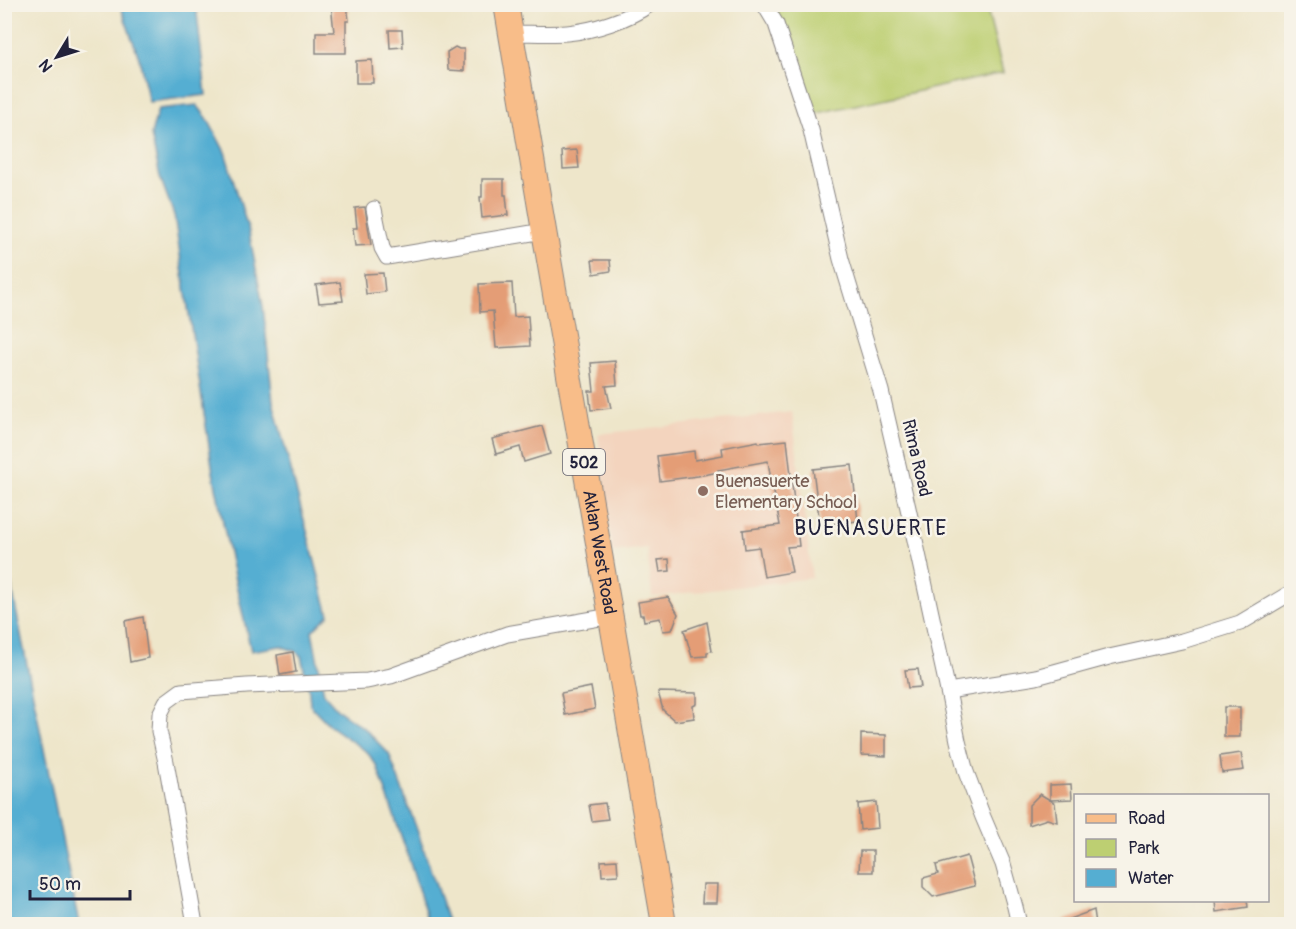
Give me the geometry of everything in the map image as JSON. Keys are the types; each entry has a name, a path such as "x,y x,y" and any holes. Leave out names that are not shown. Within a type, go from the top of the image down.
{"main road":[{"name":"Aklan West Road","path":"507,4 664,924"}],"street":[{"path":"511,33 570,33 606,25 638,13 650,4"},
{"name":"Rima Road","path":"764,4 776,24 811,130 841,260 881,391 966,772 1003,864 1019,924"},
{"path":"374,209 382,248 387,257 544,231"},
{"path":"948,691 1036,677 1109,657 1182,641 1240,623 1292,592"},
{"path":"195,924 159,731 160,714 165,702 181,691 367,681 392,675 507,634 610,616"}],"shaded area":[{"name":"Buenasuerte Elementary School","path":"792,412 812,578 652,597 647,548 612,552 598,434"}],"green space":[{"path":"772,5 986,5 1003,73 814,114 782,22"}],"water":[{"path":"120,5 196,5 206,95 149,102 139,58"},
{"path":"197,105 207,118 225,152 249,232 263,306 273,402 329,615 312,631 324,694 338,710 365,729 389,754 449,924 429,924 377,766 367,752 330,726 310,705 301,656 295,651 280,646 251,651 213,472 174,215 160,177 151,135 158,109"},
{"path":"5,555 79,924 5,924"}],"building":[{"path":"331,4 347,4 349,21 346,21 346,53 316,53 316,32 334,32"},
{"path":"389,30 402,30 403,47 390,48"},
{"path":"455,47 464,49 464,71 448,70 447,52"},
{"path":"372,60 373,83 356,83 356,61"},
{"path":"577,150 579,168 563,169 562,151"},
{"path":"482,179 504,179 508,215 482,218 480,197 482,197"},
{"path":"365,207 371,245 355,246 353,228 357,228 355,208"},
{"path":"592,260 610,260 611,271 594,274"},
{"path":"383,273 385,292 366,294 364,274"},
{"path":"340,282 343,301 319,303 316,285"},
{"path":"512,283 514,317 528,316 530,346 496,348 493,311 480,312 479,284"},
{"path":"615,361 617,385 606,386 611,408 591,410 589,391 594,391 591,363"},
{"path":"542,426 550,454 524,462 520,447 496,454 492,439"},
{"path":"787,440 799,546 787,547 792,572 764,577 759,547 745,549 743,530 780,525 768,461 698,476 660,481 657,456 694,451 695,460 723,455 722,448 758,441 759,443"},
{"path":"852,465 858,521 820,525 813,469"},
{"path":"669,559 670,571 660,572 658,560"},
{"path":"668,597 678,614 672,630 663,631 660,618 644,621 643,615 640,615 638,602"},
{"path":"143,617 148,658 130,662 125,621"},
{"path":"707,622 712,651 707,652 707,656 692,657 684,630"},
{"path":"293,652 296,672 280,675 277,655"},
{"path":"918,669 921,687 908,688 905,670"},
{"path":"591,687 595,709 565,715 561,693"},
{"path":"658,692 697,693 697,704 693,706 694,718 675,721 663,710"},
{"path":"1224,707 1240,707 1240,737 1224,737"},
{"path":"861,734 886,735 886,756 861,755"},
{"path":"1241,753 1244,770 1222,773 1220,756"},
{"path":"1071,784 1072,799 1050,800 1050,785"},
{"path":"1040,794 1055,803 1057,822 1047,819 1029,825 1029,805"},
{"path":"876,802 878,828 860,830 858,804"},
{"path":"605,803 608,819 592,821 589,805"},
{"path":"860,851 873,851 873,872 859,872"},
{"path":"967,856 975,886 933,897 923,887 923,878 938,874 936,865"},
{"path":"617,860 618,875 602,876 601,861"},
{"path":"703,884 718,884 717,903 702,903"},
{"path":"1215,902 1247,902 1248,907 1216,912"},
{"path":"1094,910 1096,924 1058,924 1058,923"}],"place":[{"name":"Buenasuerte Elementary School","path":"703,491"}],"district":[{"name":"BUENASUERTE","path":"871,528"}]}
